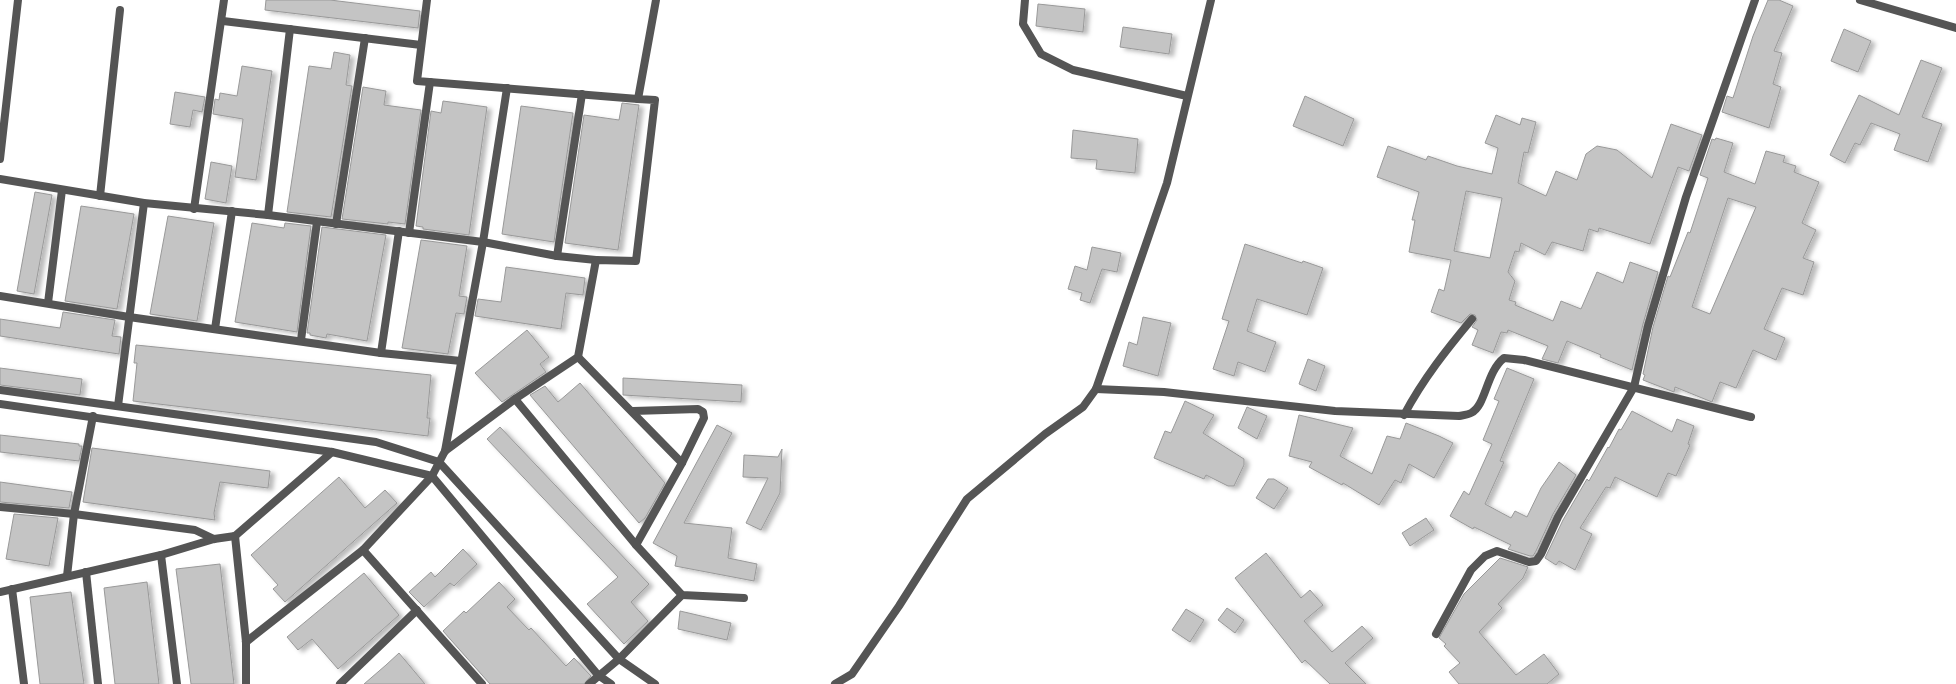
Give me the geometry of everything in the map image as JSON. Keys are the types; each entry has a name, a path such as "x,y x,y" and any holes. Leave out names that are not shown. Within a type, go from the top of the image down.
{"street":[{"path":"0,159 18,0"},
{"path":"194,209 224,0"},
{"path":"0,179 144,203 194,209 232,211 399,231 482,242 557,256 596,260 636,261 655,100 417,81 427,0"},
{"path":"638,99 656,0"},
{"path":"1025,0 1023,24 1041,54 1073,70 1187,96"},
{"path":"835,684 852,674 899,606 967,499 1045,434 1083,407 1096,389 1167,183 1211,0"},
{"path":"1436,634 1471,570 1485,556 1496,551 1529,562 1536,561 1541,554 1558,517 1634,388 1648,326 1686,197 1755,0"},
{"path":"1860,0 1956,28"},
{"path":"100,196 120,10"},
{"path":"222,21 421,45"},
{"path":"268,215 290,29"},
{"path":"336,224 365,38"},
{"path":"409,233 430,82"},
{"path":"246,642 363,550 432,476 446,450 507,88"},
{"path":"557,256 582,94"},
{"path":"48,303 62,190"},
{"path":"118,406 144,203"},
{"path":"215,329 232,211"},
{"path":"301,340 317,222"},
{"path":"381,353 399,231"},
{"path":"446,450 515,399 578,357 596,260"},
{"path":"0,296 129,317 301,340 381,353 461,361"},
{"path":"1404,415 1419,387 1442,355 1472,319"},
{"path":"578,357 633,411 682,463"},
{"path":"1096,389 1164,392 1335,410 1404,415 1459,416 1472,413 1479,406 1496,364 1504,358 1524,360 1751,418"},
{"path":"0,390 376,442 439,462 619,659 655,684"},
{"path":"515,399 636,545 682,595 744,598"},
{"path":"0,404 93,416 332,452 432,476 598,675 611,684"},
{"path":"633,411 698,409 703,412 704,418 682,463 636,545"},
{"path":"67,576 74,514 93,416"},
{"path":"0,592 161,554 214,539 235,536 332,452"},
{"path":"0,508 74,514 195,530 214,539"},
{"path":"235,536 246,642 246,684"},
{"path":"363,550 417,610 478,683"},
{"path":"161,554 177,684"},
{"path":"86,572 98,684"},
{"path":"12,589 24,684"},
{"path":"589,684 619,659 682,595"},
{"path":"340,684 417,610"}],"building":[{"path":"266,0 330,0 420,11 418,28 265,10"},
{"path":"1768,0 1779,0 1793,6 1774,51 1782,53 1773,84 1781,87 1769,128 1722,112 1727,96 1733,98 1753,36"},
{"path":"1038,4 1085,9 1083,32 1036,26"},
{"path":"1123,27 1172,34 1169,54 1120,47"},
{"path":"1844,29 1871,41 1858,72 1831,61"},
{"path":"334,52 350,55 346,85 352,86 331,217 287,212 309,66 331,69"},
{"path":"1921,60 1942,68 1922,117 1942,124 1928,162 1894,150 1900,134 1871,123 1860,145 1855,143 1845,163 1830,155 1859,95 1899,115"},
{"path":"242,66 272,71 256,180 235,177 243,119 213,114 215,99 219,100 220,93 237,96"},
{"path":"363,87 386,91 384,105 421,110 405,224 388,222 388,224 342,219"},
{"path":"175,92 205,97 202,112 193,110 190,127 170,124"},
{"path":"1305,96 1354,119 1343,146 1293,126"},
{"path":"443,101 487,107 469,235 423,229 423,227 416,226 431,111 441,113"},
{"path":"622,103 639,105 618,250 565,243 584,115 619,120"},
{"path":"521,106 573,113 554,242 502,234"},
{"path":"1496,115 1520,125 1522,118 1536,122 1528,153 1524,152 1518,183 1546,196 1556,171 1577,180 1586,154 1597,146 1617,150 1652,178 1671,124 1702,135 1689,171 1678,167 1650,244 1599,228 1598,232 1589,229 1583,251 1552,242 1545,255 1521,243 1519,252 1515,251 1508,272 1515,281 1509,300 1516,302 1515,305 1553,321 1561,301 1581,309 1597,272 1623,283 1630,262 1658,272 1632,370 1567,341 1558,363 1542,359 1548,346 1508,330 1507,333 1501,332 1493,353 1472,345 1478,330 1472,327 1477,320 1475,315 1470,314 1461,323 1431,312 1439,289 1444,291 1451,260 1409,252 1415,220 1412,220 1419,192 1377,177 1388,146 1426,160 1428,156 1457,166 1492,174 1498,148 1485,143","holes":["1466,191 1502,198 1490,258 1454,251"]},
{"path":"1073,130 1138,139 1135,173 1096,169 1097,160 1071,158"},
{"path":"1716,138 1733,143 1724,172 1755,184 1766,151 1785,156 1783,162 1796,166 1794,172 1819,182 1802,223 1816,230 1803,258 1814,262 1803,295 1782,288 1764,329 1785,338 1776,360 1753,350 1736,388 1720,382 1712,402 1675,387 1674,392 1643,380 1645,375 1643,374 1653,327 1668,276 1670,277 1688,232 1690,233 1708,178 1700,175 1712,139 1715,140","holes":["1728,198 1756,207 1710,314 1692,307"]},
{"path":"211,162 232,166 226,203 205,199"},
{"path":"35,192 52,195 34,294 17,291"},
{"path":"81,206 134,214 117,309 65,301"},
{"path":"168,216 214,223 197,321 150,314"},
{"path":"252,223 284,228 285,223 311,226 297,332 235,322"},
{"path":"322,227 386,235 367,341 327,334 326,338 307,333"},
{"path":"421,240 467,246 459,296 467,297 464,314 456,313 448,354 402,348"},
{"path":"1245,244 1302,263 1303,261 1323,268 1307,315 1257,299 1247,331 1276,342 1265,372 1238,362 1234,376 1213,369 1229,321 1222,319"},
{"path":"1092,247 1121,253 1117,272 1102,269 1090,303 1080,300 1082,293 1068,289 1075,266 1087,270"},
{"path":"506,267 585,278 583,295 566,293 561,329 475,316 478,299 501,302"},
{"path":"63,312 115,320 112,336 121,337 119,354 0,336 0,319 60,328"},
{"path":"1143,317 1171,323 1158,376 1123,366 1129,342 1137,345"},
{"path":"527,330 549,357 540,364 546,372 502,402 475,373"},
{"path":"136,345 431,375 427,418 430,418 428,436 133,401 137,363 134,363"},
{"path":"1308,359 1325,366 1316,391 1299,384"},
{"path":"0,368 82,379 80,395 0,385"},
{"path":"1507,368 1534,379 1500,461 1504,462 1485,504 1511,518 1515,511 1527,517 1541,488 1559,462 1576,475 1553,514 1533,556 1508,549 1511,545 1474,527 1473,529 1450,516 1464,491 1469,495 1492,444 1483,440 1499,401 1494,399"},
{"path":"623,378 742,385 741,402 623,395"},
{"path":"580,383 665,483 645,518 639,523 530,395 545,386 558,402"},
{"path":"1185,401 1214,415 1203,433 1244,459 1244,465 1234,486 1228,486 1206,475 1204,479 1154,458 1165,431 1171,433"},
{"path":"1247,407 1267,416 1257,439 1238,428"},
{"path":"1632,411 1672,432 1677,419 1694,426 1688,444 1690,445 1676,476 1668,473 1657,497 1615,477 1610,488 1606,487 1580,528 1592,534 1575,570 1559,561 1556,565 1545,558 1563,520 1587,479 1589,481 1619,429 1621,430"},
{"path":"1299,415 1353,428 1340,456 1372,474 1387,436 1400,439 1406,423 1453,443 1434,478 1409,464 1401,483 1395,480 1379,505 1343,483 1342,485 1309,467 1312,462 1289,456"},
{"path":"717,425 732,433 684,523 732,528 728,558 757,564 754,581 675,566 677,556 653,543"},
{"path":"500,427 649,584 631,602 648,621 624,644 587,604 618,577 487,439"},
{"path":"0,435 79,444 79,446 82,446 79,461 0,452"},
{"path":"92,448 270,471 268,488 220,482 214,513 215,520 83,502"},
{"path":"782,449 780,493 761,530 746,523 768,478 743,477 744,455 778,457"},
{"path":"339,477 365,508 385,490 397,503 285,602 273,589 278,585 251,555"},
{"path":"1268,479 1274,479 1288,488 1274,509 1256,498"},
{"path":"0,482 72,492 69,508 0,502"},
{"path":"14,514 58,518 49,566 6,559"},
{"path":"1426,518 1434,530 1410,546 1402,533"},
{"path":"463,549 477,564 454,586 450,583 424,607 409,592 431,572 435,577"},
{"path":"1266,553 1301,598 1310,590 1323,605 1304,621 1332,652 1362,626 1373,638 1345,663 1366,684 1330,684 1305,660 1302,663 1235,578"},
{"path":"1500,558 1528,567 1523,578 1498,604 1502,608 1479,632 1516,675 1544,654 1559,674 1547,684 1459,684 1449,672 1460,663 1444,646 1446,644 1439,638 1464,594"},
{"path":"220,564 234,684 191,684 176,569"},
{"path":"364,573 399,615 338,669 312,639 298,650 287,637"},
{"path":"147,582 159,684 115,684 104,588"},
{"path":"499,582 515,599 507,607 529,630 531,628 566,666 574,658 591,676 584,684 490,684 443,631 464,611 466,613"},
{"path":"71,592 84,684 40,684 30,597"},
{"path":"1227,608 1244,620 1235,633 1218,620"},
{"path":"1186,609 1204,620 1190,642 1172,630"},
{"path":"680,611 731,623 727,640 678,629"},
{"path":"399,653 425,684 364,684 386,665"}]}
